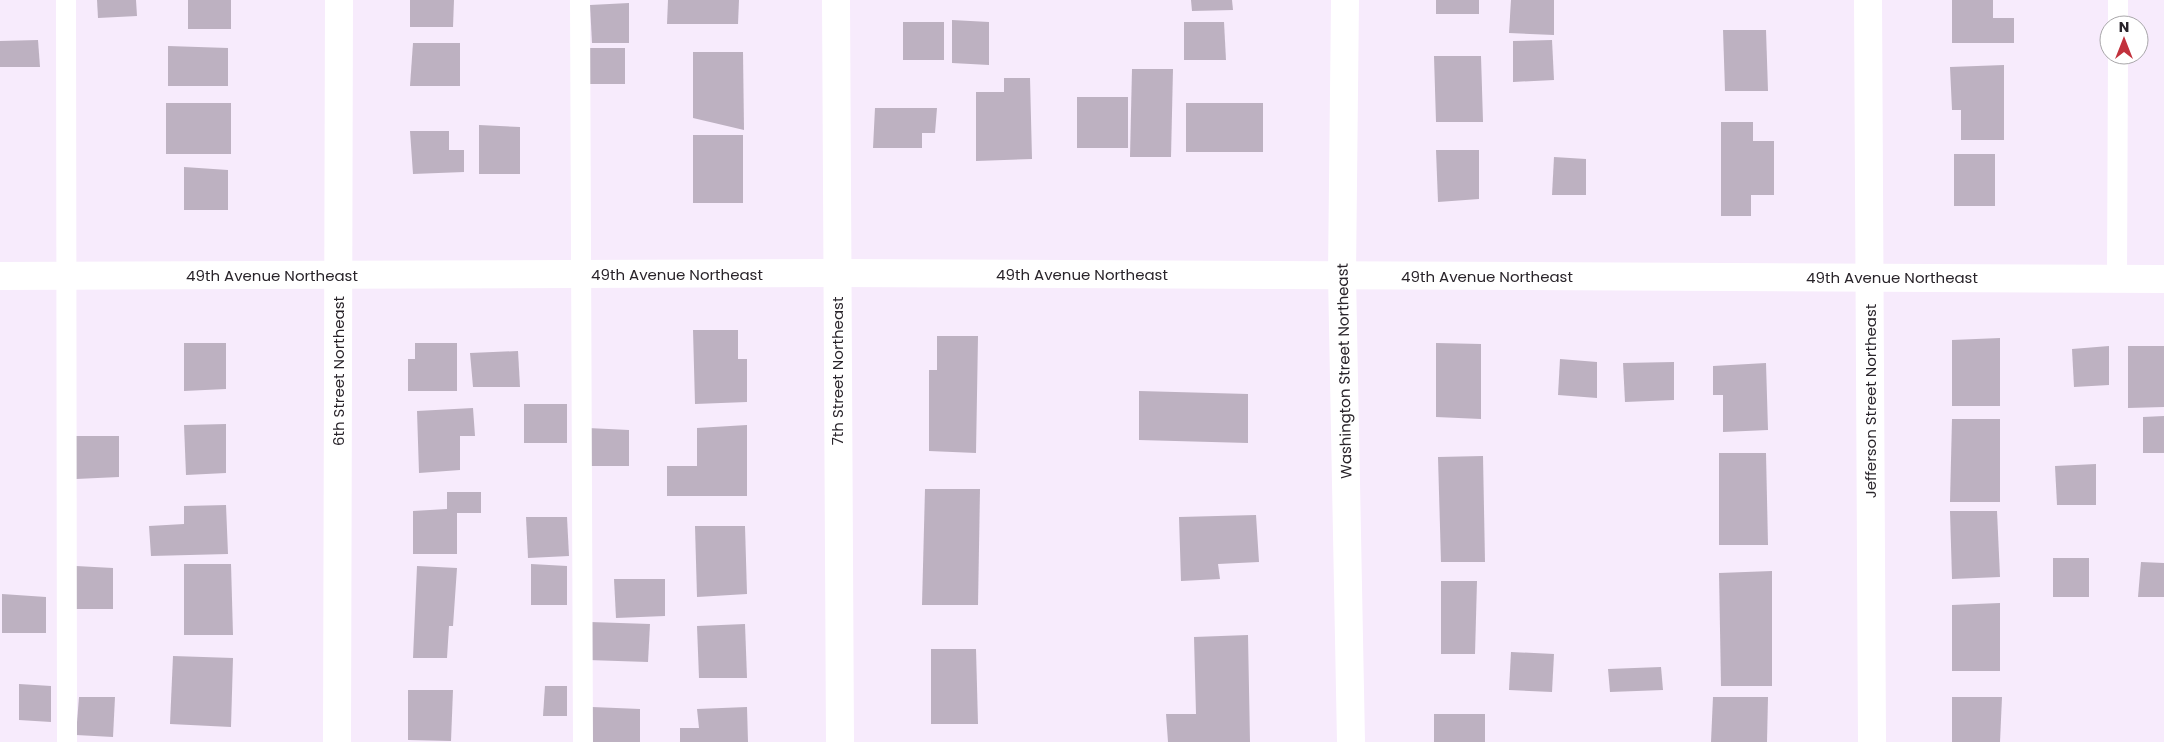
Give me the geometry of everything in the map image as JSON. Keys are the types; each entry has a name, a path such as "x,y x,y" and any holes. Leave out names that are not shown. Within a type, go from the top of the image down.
{"street":[{"name":"6th Street Northeast","path":"337,742 339,0"},
{"name":"7th Street Northeast","path":"836,0 840,742"},
{"name":"Washington Street Northeast","path":"1345,0 1342,276 1351,742"},
{"name":"Jefferson Street Northeast","path":"1868,0 1872,742"},
{"name":"49th Avenue Northeast","path":"0,276 837,273 1342,276 1869,276 2164,279"}],"lane":[{"path":"66,0 67,742"},
{"path":"580,0 583,742"},
{"path":"2118,0 2118,15"},
{"path":"2117,278 2118,65"}],"building":[{"path":"97,0 136,0 137,16 98,18"},
{"path":"188,0 231,0 231,29 188,29"},
{"path":"410,0 454,0 453,27 410,27"},
{"path":"668,0 739,0 738,24 667,24"},
{"path":"1191,0 1232,0 1233,10 1192,11"},
{"path":"1436,0 1479,0 1479,14 1436,14"},
{"path":"1511,0 1554,0 1554,35 1509,33"},
{"path":"1952,0 1993,0 1993,18 2014,18 2014,43 1952,43"},
{"path":"629,3 629,43 592,43 590,5"},
{"path":"952,20 989,22 989,65 952,63"},
{"path":"903,22 944,22 944,60 903,60"},
{"path":"1184,22 1224,22 1226,60 1184,60"},
{"path":"1723,30 1766,30 1768,91 1725,91"},
{"path":"38,40 40,67 0,67 0,41"},
{"path":"1552,40 1554,80 1513,82 1513,41"},
{"path":"413,43 460,43 460,86 410,86"},
{"path":"168,46 228,48 228,86 168,86"},
{"path":"590,48 625,48 625,84 590,84"},
{"path":"693,52 743,52 744,130 693,118"},
{"path":"1434,56 1481,56 1483,122 1436,122"},
{"path":"2004,65 2004,140 1961,140 1961,110 1952,110 1950,67"},
{"path":"1132,69 1173,69 1171,157 1130,157"},
{"path":"1004,78 1030,78 1032,159 976,161 976,92 1004,92"},
{"path":"1077,97 1128,97 1128,148 1077,148"},
{"path":"166,103 231,103 231,154 166,154"},
{"path":"1186,103 1263,103 1263,152 1186,152"},
{"path":"875,108 937,108 935,133 922,133 922,148 873,148"},
{"path":"1721,122 1753,122 1753,141 1774,141 1774,195 1751,195 1751,216 1721,216"},
{"path":"479,125 520,127 520,174 479,174"},
{"path":"410,131 449,131 449,150 464,150 464,172 413,174"},
{"path":"693,135 743,135 743,203 693,203"},
{"path":"1436,150 1479,150 1479,199 1438,202"},
{"path":"1954,154 1995,154 1995,206 1954,206"},
{"path":"1554,157 1586,159 1586,195 1552,195"},
{"path":"184,167 228,170 228,210 184,210"},
{"path":"693,330 738,330 738,359 747,359 747,402 695,404"},
{"path":"937,336 978,336 976,453 929,451 929,370 937,370"},
{"path":"2000,338 2000,406 1952,406 1952,340"},
{"path":"184,343 226,343 226,389 184,391"},
{"path":"415,343 457,343 457,391 408,391 408,359 415,359"},
{"path":"1436,343 1481,344 1481,419 1436,417"},
{"path":"2109,346 2109,385 2074,387 2072,349"},
{"path":"2128,346 2164,346 2164,407 2128,408"},
{"path":"518,351 520,387 473,387 470,353"},
{"path":"1560,359 1597,362 1597,398 1558,395"},
{"path":"1674,362 1674,400 1625,402 1623,363"},
{"path":"1766,363 1768,430 1723,432 1723,395 1713,395 1713,366"},
{"path":"1139,391 1248,394 1248,443 1139,440"},
{"path":"524,404 567,404 567,443 524,443"},
{"path":"473,408 475,436 460,436 460,470 419,473 417,411"},
{"path":"2164,416 2164,453 2143,453 2143,417"},
{"path":"1952,419 2000,419 2000,502 1950,502"},
{"path":"226,424 226,473 186,475 184,425"},
{"path":"747,425 747,496 667,496 667,466 697,466 697,428"},
{"path":"588,428 629,430 629,466 588,466"},
{"path":"76,436 119,436 119,477 76,479"},
{"path":"1719,453 1766,453 1768,545 1719,545"},
{"path":"1483,456 1485,562 1441,562 1438,457"},
{"path":"2096,464 2096,505 2057,505 2055,466"},
{"path":"925,489 980,489 978,605 922,605"},
{"path":"447,492 481,492 481,513 457,513 457,554 413,554 413,511 447,509"},
{"path":"226,505 228,554 151,556 149,526 184,524 184,506"},
{"path":"1950,511 1997,511 2000,577 1952,579"},
{"path":"1256,515 1259,562 1218,564 1220,579 1181,581 1179,517"},
{"path":"526,517 567,517 569,556 528,558"},
{"path":"695,526 745,526 747,594 697,597"},
{"path":"2053,558 2089,558 2089,597 2053,597"},
{"path":"2141,562 2164,563 2164,597 2138,597"},
{"path":"184,564 231,564 233,635 184,635"},
{"path":"531,564 567,566 567,605 531,605"},
{"path":"76,566 113,568 113,609 76,609"},
{"path":"417,566 457,568 453,626 449,626 447,658 413,658"},
{"path":"1772,571 1772,686 1721,686 1719,573"},
{"path":"614,579 665,579 665,616 616,618"},
{"path":"1441,581 1477,581 1475,654 1441,654"},
{"path":"2,594 46,597 46,633 2,633"},
{"path":"2000,603 2000,671 1952,671 1952,605"},
{"path":"590,622 650,624 648,662 588,660"},
{"path":"745,624 747,678 699,678 697,626"},
{"path":"1248,635 1250,742 1168,742 1166,714 1196,714 1194,637"},
{"path":"931,649 976,649 978,724 931,724"},
{"path":"1511,652 1554,654 1552,692 1509,690"},
{"path":"173,656 233,658 231,727 170,724"},
{"path":"1661,667 1663,690 1610,692 1608,669"},
{"path":"19,684 51,686 51,722 19,720"},
{"path":"545,686 567,686 567,716 543,716"},
{"path":"408,690 453,690 451,741 408,740"},
{"path":"79,697 115,697 113,737 76,735"},
{"path":"1713,697 1768,697 1767,742 1711,742"},
{"path":"1952,697 2002,697 2000,742 1952,742"},
{"path":"592,707 640,709 640,742 591,742"},
{"path":"747,707 748,742 680,742 680,728 699,728 697,709"},
{"path":"1434,714 1485,714 1485,742 1434,742"}]}
